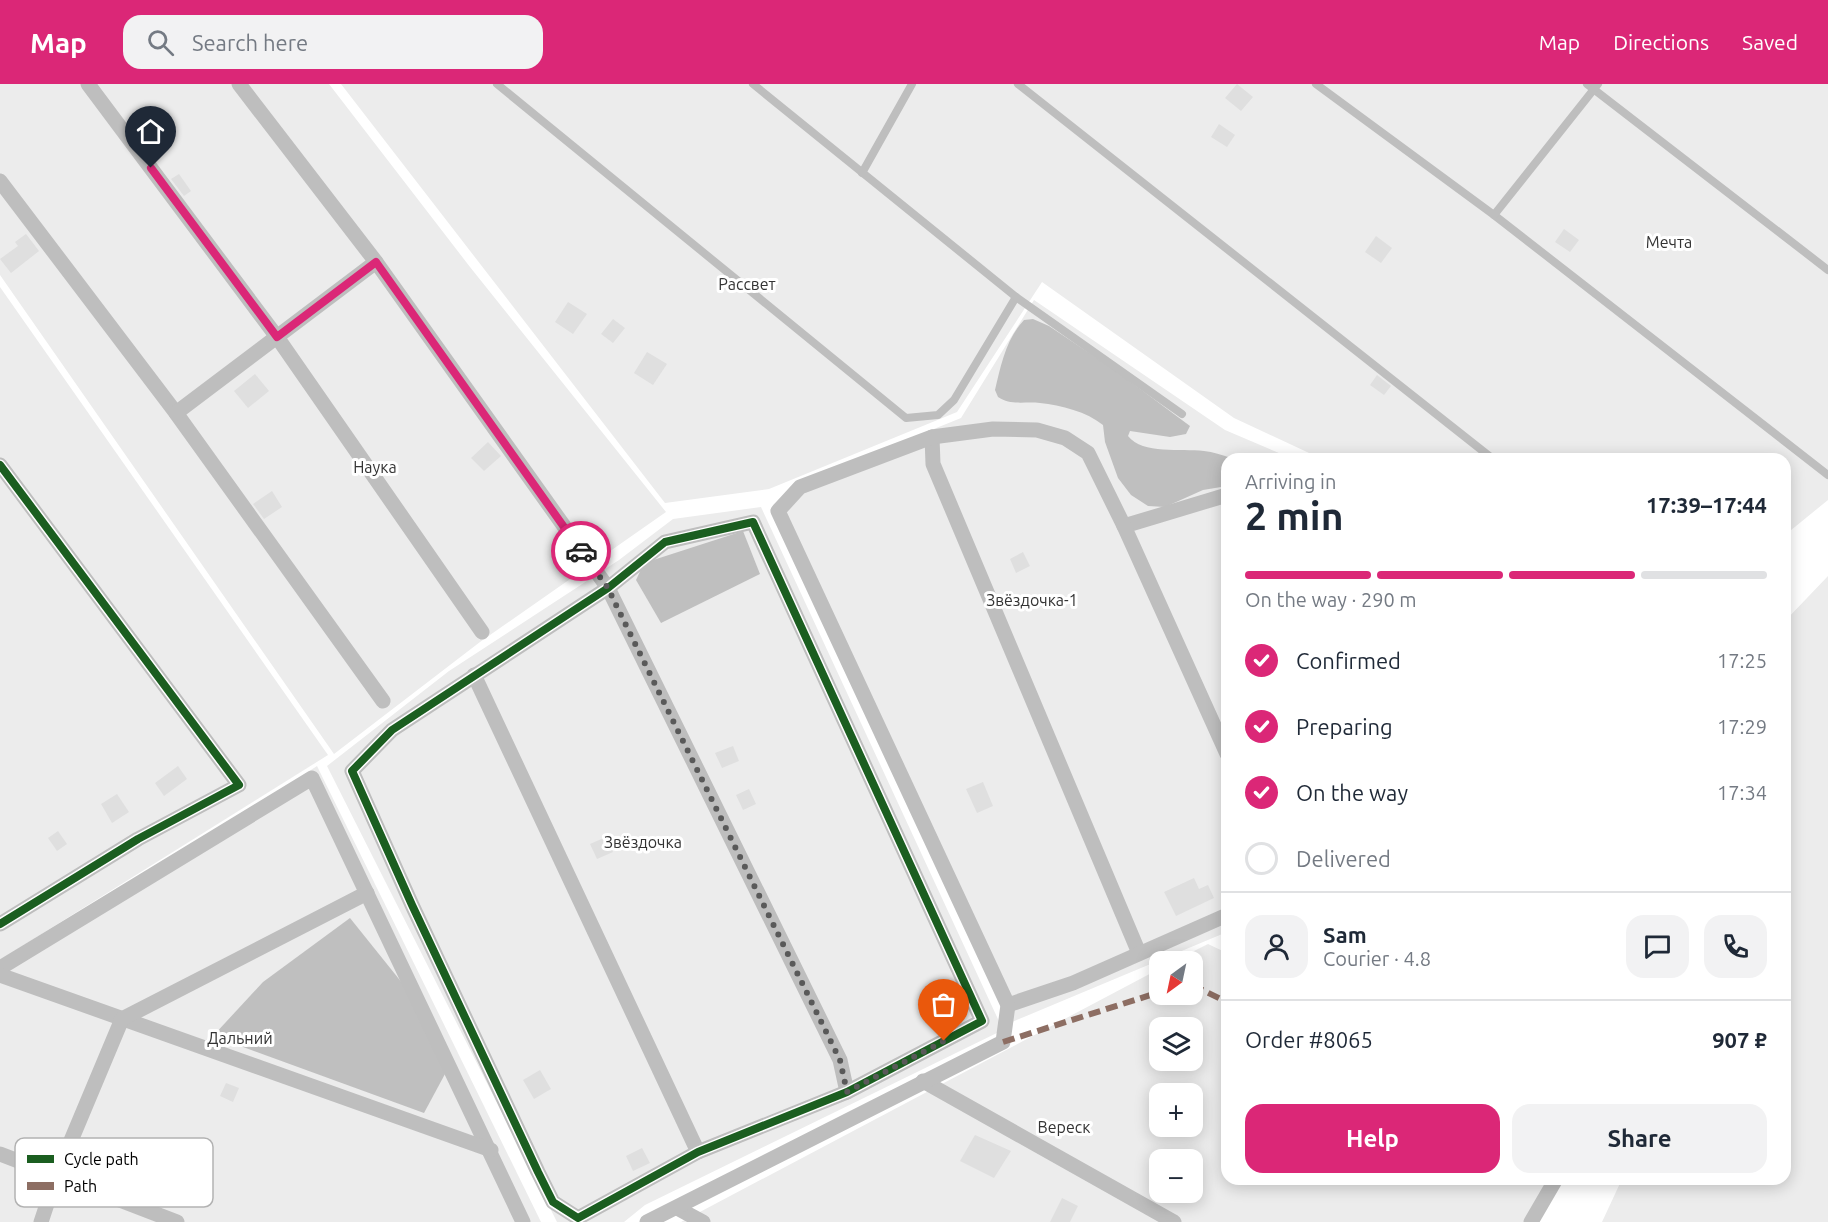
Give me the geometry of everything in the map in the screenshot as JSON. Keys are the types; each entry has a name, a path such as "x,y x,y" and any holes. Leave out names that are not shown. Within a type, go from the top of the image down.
{"street":[{"path":"88,84 277,337 482,632"},
{"path":"239,84 376,262 608,588 840,1060 847,1092"},
{"path":"0,181 176,413 383,701"},
{"path":"176,413 376,262"},
{"path":"647,1222 1003,1042 1008,1005 778,511 800,487 932,437 993,429 1037,430 1065,438 1088,453 1124,526 1221,741"},
{"path":"932,437 933,464 1139,953"},
{"path":"0,465 239,785 138,839 1,922"},
{"path":"1124,526 1221,497"},
{"path":"753,522 982,1021 847,1092 698,1152 578,1218 553,1202 416,915 352,771 392,730 608,588 665,542 753,522"},
{"path":"474,675 698,1152"},
{"path":"0,968 312,778 491,1150 523,1222"},
{"path":"72,1138 122,1019 367,893"},
{"path":"1008,1005 1073,983 1221,918"},
{"path":"0,975 491,1150"},
{"path":"923,1081 1174,1222"},
{"path":"0,1154 15,1159"},
{"path":"1531,1222 1553,1185"},
{"path":"41,1222 46,1207"},
{"path":"140,1207 177,1222"},
{"path":"677,1208 703,1222"}],"lane":[{"path":"497,84 906,418 938,415 954,400 1016,297"},
{"path":"753,84 1016,297 1182,414"},
{"path":"862,173 912,84"},
{"path":"1018,84 1485,453"},
{"path":"1316,84 1494,215 1828,475"},
{"path":"1494,215 1593,86 1828,270"}],"green space":[{"name":"Наука","path":"0,84 329,84 470,267 666,512 480,642 334,754 0,275"},
{"name":"Рассвет","path":"341,84 1828,84 1828,500 1791,530 1791,453 1309,453 1234,418 1042,282 957,412 769,489 665,503"},
{"path":"0,287 328,755 0,960"},
{"name":"Звёздочка-1","path":"1034,300 1225,430 1279,453 1221,453 1221,935 1182,951 1149,951 1149,965 1012,1022 773,505 793,486 961,418"},
{"name":"Звёздочка","path":"761,507 1003,1030 645,1205 624,1222 557,1222 327,766 449,671 619,560 673,519"},
{"path":"1828,576 1828,1222 1602,1222 1619,1185 1791,1185 1791,615"},
{"name":"Дальний","path":"317,766 541,1222 0,1222 0,974"},
{"name":"Вереск","path":"1208,944 1221,950 1221,1185 1545,1185 1525,1222 681,1222 1149,974 1149,1005 1203,1005 1203,951 1194,951"}],"shaded area":[{"path":"1033,319 1049,326 1116,371 1190,426 1186,434 1170,437 1130,431 1128,436 1143,446 1163,450 1204,451 1221,455 1221,487 1203,490 1165,507 1148,506 1131,495 1118,478 1105,442 1103,425 1089,416 1065,407 1013,402 998,397 995,390 1008,344 1024,320"},
{"path":"743,531 760,574 661,623 636,580 644,563"},
{"path":"350,918 419,1004 445,1074 424,1113 213,1036 263,982"}],"building":[{"path":"1237,84 1253,97 1241,111 1225,98"},
{"path":"1219,124 1235,135 1227,147 1211,137"},
{"path":"179,174 191,191 184,196 171,179"},
{"path":"1564,229 1579,240 1570,252 1555,242"},
{"path":"26,234 39,251 11,273 0,259 18,246 15,242"},
{"path":"1376,236 1392,248 1381,263 1365,252"},
{"path":"568,302 587,314 573,334 555,322"},
{"path":"613,319 625,328 613,343 601,334"},
{"path":"647,352 667,364 653,385 634,373"},
{"path":"255,374 269,391 248,408 234,391"},
{"path":"1377,375 1391,386 1384,395 1370,385"},
{"path":"488,442 501,456 484,471 471,458"},
{"path":"272,491 282,507 264,519 253,504"},
{"path":"1023,552 1030,566 1016,573 1010,559"},
{"path":"733,746 739,761 722,768 715,753"},
{"path":"178,766 187,779 164,796 155,783"},
{"path":"983,782 993,806 977,813 966,789"},
{"path":"749,789 756,804 743,810 736,795"},
{"path":"117,794 129,812 112,823 101,804"},
{"path":"58,831 67,844 57,851 48,838"},
{"path":"606,837 613,852 597,859 590,844"},
{"path":"1194,878 1199,889 1208,885 1214,898 1176,916 1164,892"},
{"path":"540,1070 551,1089 534,1099 523,1080"},
{"path":"226,1083 239,1088 233,1102 220,1096"},
{"path":"975,1135 1011,1151 994,1178 960,1161"},
{"path":"642,1148 650,1163 633,1171 626,1156"},
{"path":"1062,1198 1078,1206 1070,1222 1050,1222"}],"marked path":[{"path":"1203,990 1221,999"},
{"path":"1003,1042 1149,996"}],"cycle path":[{"path":"0,465 239,785 138,839 0,924"},
{"path":"753,522 982,1021 847,1092 698,1152 578,1218 553,1202 412,905 352,771 392,730 608,588 665,542 753,522"}],"way so far":[{"path":"581,551 608,588 840,1060 847,1092 944,1041"}],"route":[{"path":"151,168 277,337 376,262 581,551"}],"park label":[{"name":"Мечта","path":"1669,242"}]}
